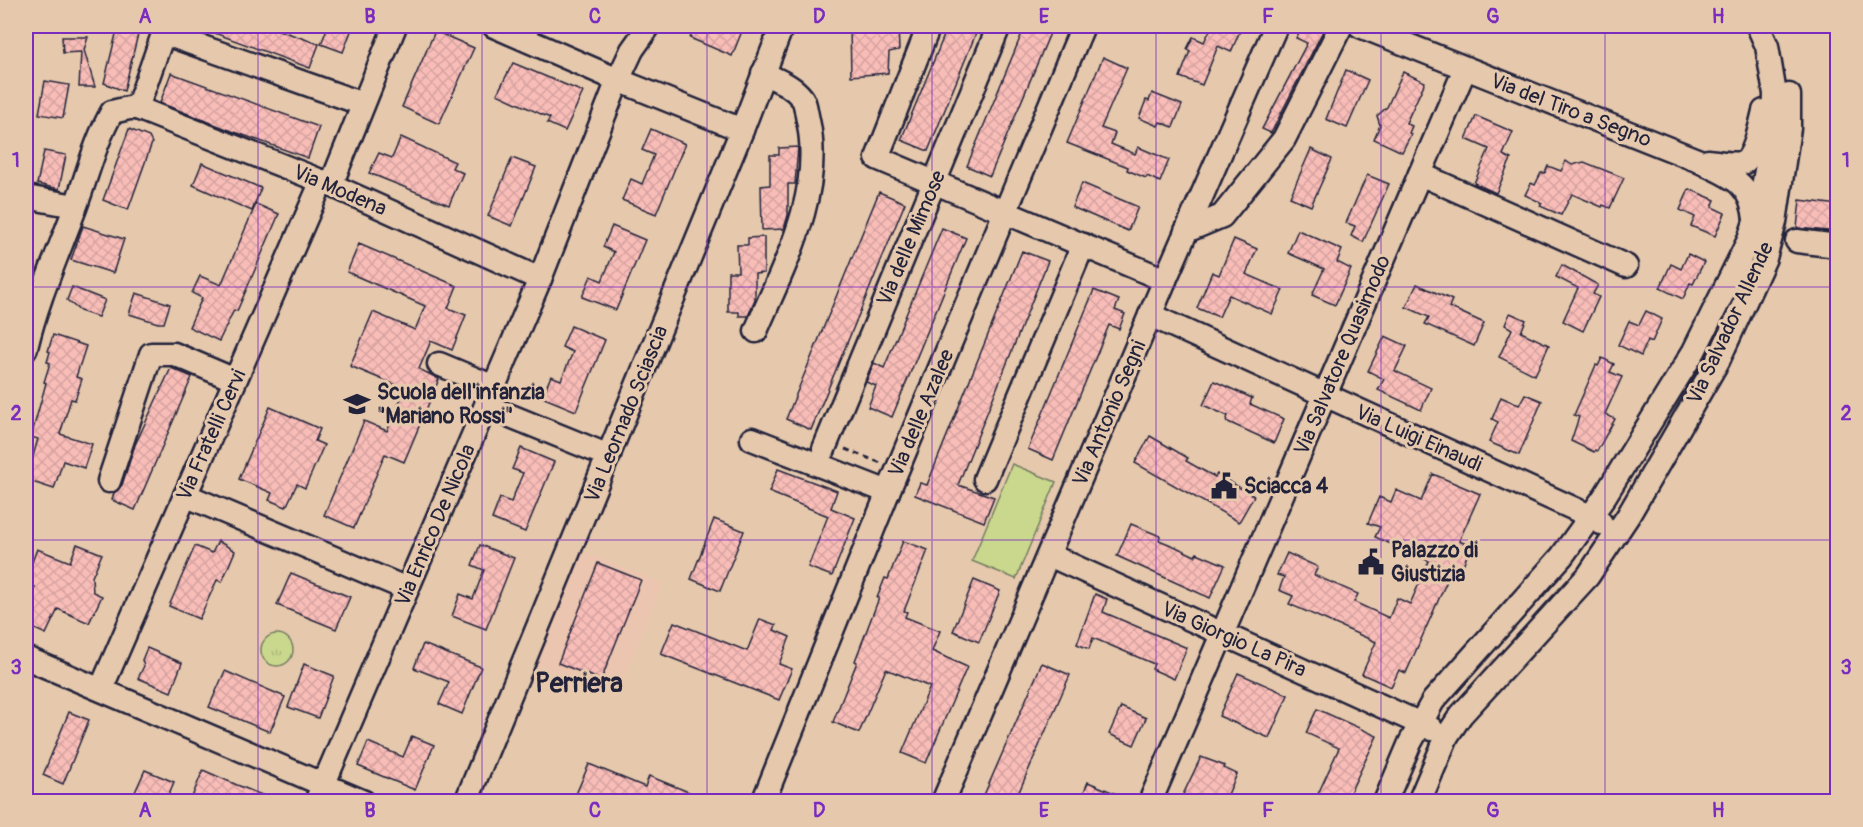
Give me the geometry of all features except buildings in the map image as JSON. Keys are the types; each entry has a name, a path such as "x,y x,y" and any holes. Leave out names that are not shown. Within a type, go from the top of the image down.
{"street":[{"name":"Via Fratelli Cervi","path":"101,689 235,380 363,104 395,26"},
{"path":"494,26 618,80 742,130"},
{"name":"Via Enrico De Nicola","path":"319,793 540,279 618,80 632,50 650,26"},
{"name":"Via Leornado Sciascia","path":"466,801 742,130 782,26"},
{"path":"929,26 877,158 1165,280"},
{"name":"Via delle Mimose","path":"825,446 999,26"},
{"name":"Via delle Azalee","path":"763,801 897,470 1083,26"},
{"name":"Via Antonio Segni","path":"943,801 1276,26"},
{"path":"1186,231 1222,216 1284,138 1341,26"},
{"name":"Via del Tiro a Segno","path":"1360,26 1697,160 1728,176 1746,189 1753,205 1755,222"},
{"name":"Via Salvador Allende","path":"1385,801 1433,701 1562,556 1603,499 1694,351 1739,260 1755,222 1766,176 1774,125 1775,94 1767,46 1758,26"},
{"name":"Via Salvador Allende","path":"1419,801 1447,736 1461,715 1587,576 1617,533 1712,371 1765,258 1775,222 1789,128 1787,69 1772,26"},
{"path":"26,348 30,315 75,206 101,132 112,112 137,108 165,29 363,104"},
{"name":"Via Salvatore Quasimodo","path":"1150,801 1466,69"},
{"path":"756,330 800,226 809,183 811,137 803,99 790,87 763,73"},
{"path":"1697,160 1740,164 1751,156 1772,76"},
{"name":"Via Modena","path":"137,108 326,183 540,279"},
{"path":"1420,174 1626,267"},
{"path":"26,197 75,206"},
{"path":"1797,241 1838,246"},
{"path":"985,479 1083,245"},
{"name":"Via Luigi Einaudi","path":"1150,315 1590,516"},
{"path":"109,481 151,354 174,354 235,380"},
{"path":"439,364 490,396 609,456"},
{"path":"752,439 888,492"},
{"path":"185,495 407,589"},
{"path":"1590,516 1617,533"},
{"name":"Via Giorgio La Pira","path":"1048,555 1420,724"},
{"path":"26,658 101,689 319,793 364,801"},
{"path":"1420,724 1447,736"}],"path":[{"path":"825,446 897,470"}],"shaded area":[{"path":"582,551 662,583 616,698 536,666"}],"green space":[{"path":"1012,464 1056,482 1016,579 972,561"},
{"path":"277,634 288,639 293,650 288,661 277,666 266,661 261,650 266,639"}],"place":[{"name":"Scuola dell'infanzia \"Mariano Rossi\"","path":"357,404"},
{"name":"Sciacca 4","path":"1224,486"},
{"name":"Palazzo di Giustizia","path":"1371,562"}],"district":[{"name":"Perriera","path":"579,683"}]}
